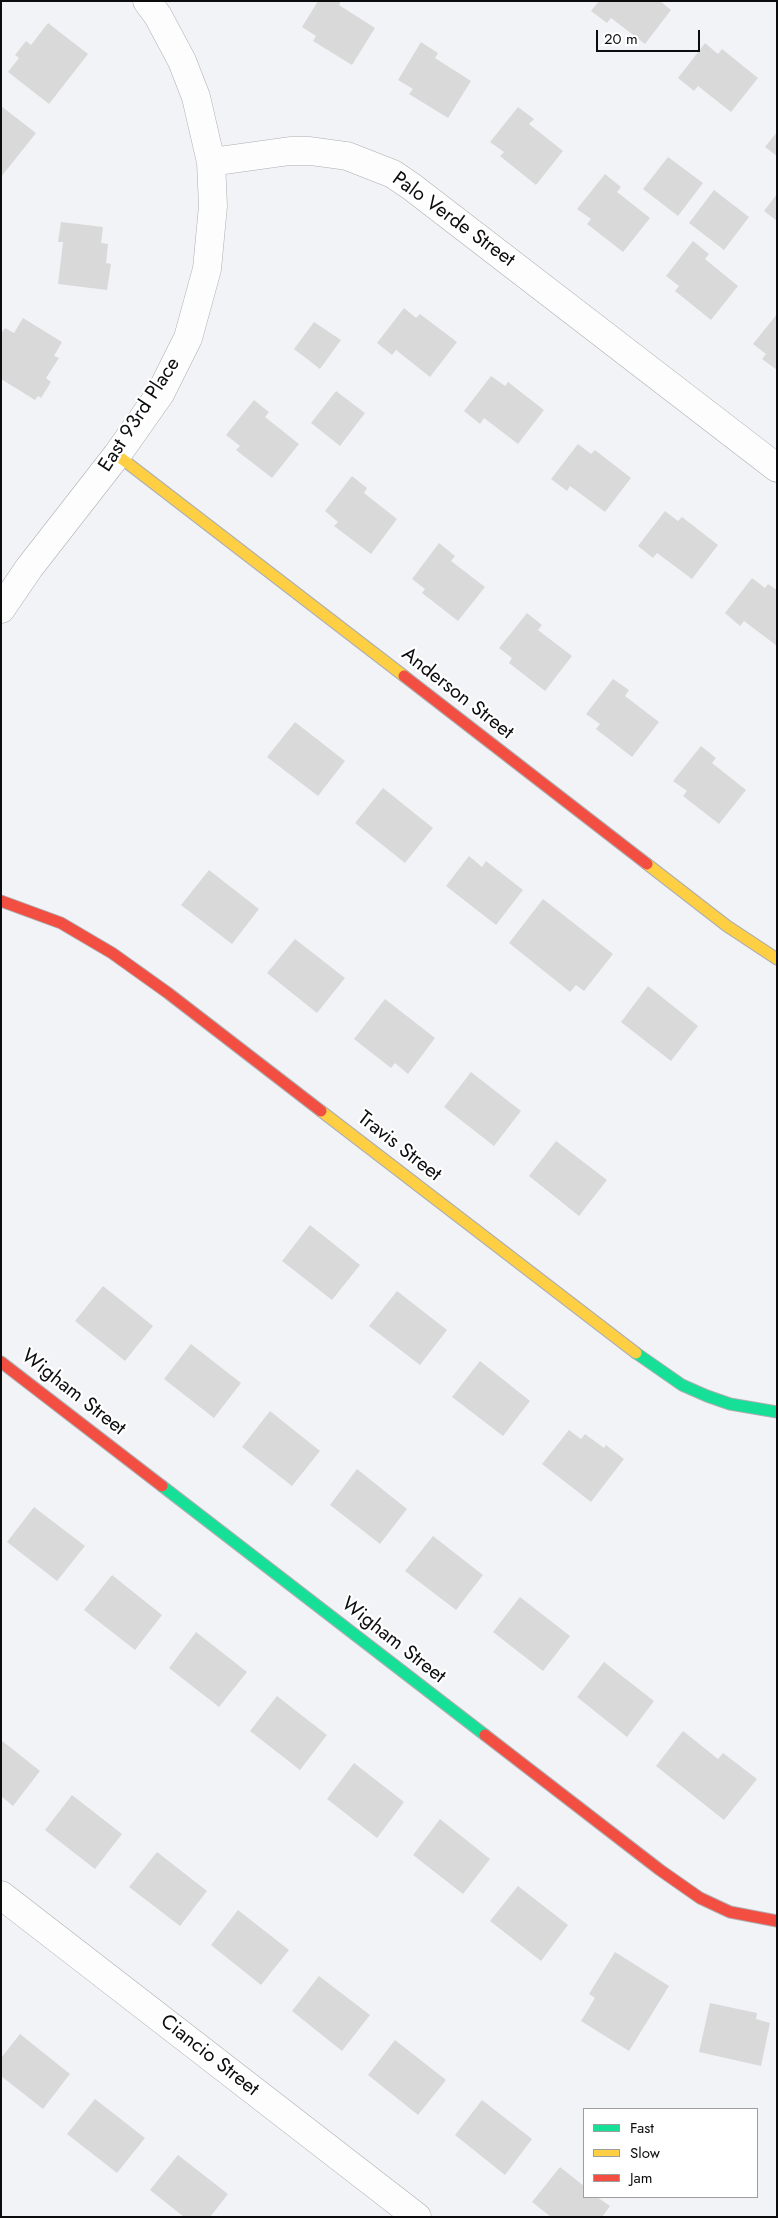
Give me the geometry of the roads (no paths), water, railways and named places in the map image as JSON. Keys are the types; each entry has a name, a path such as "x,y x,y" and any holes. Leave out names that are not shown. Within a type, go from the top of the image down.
{"street":[{"path":"147,1 158,16 182,61 196,97 211,162"},
{"name":"Palo Verde Street","path":"211,162 290,151 310,151 347,156 393,174 777,468"},
{"name":"East 93rd Place","path":"1,609 29,568 117,455 160,394 188,338 207,269 213,206 211,162"},
{"name":"Anderson Street","path":"117,455 727,926 777,959"},
{"name":"Travis Street","path":"1,900 60,923 112,953 176,999 615,1338 682,1385 730,1404 777,1412"},
{"name":"Wigham Street","path":"1,1362 660,1870 700,1898 730,1912 777,1921"},
{"name":"Ciancio Street","path":"1,1895 417,2217"}]}
